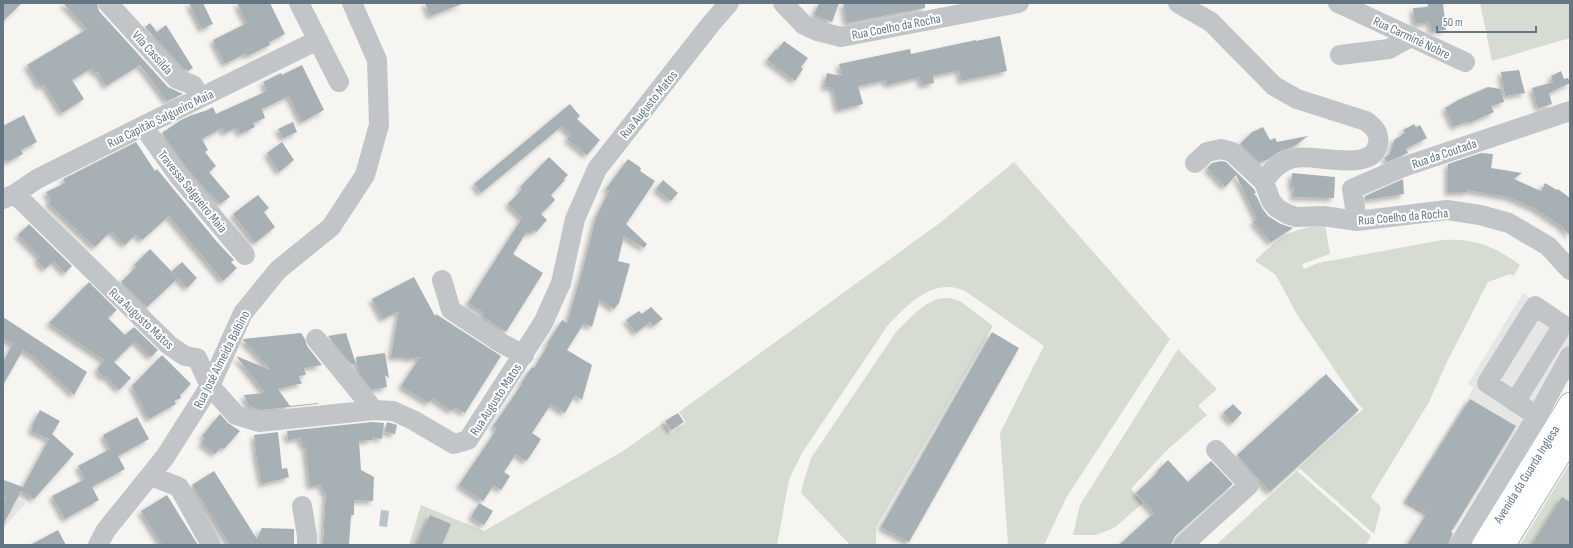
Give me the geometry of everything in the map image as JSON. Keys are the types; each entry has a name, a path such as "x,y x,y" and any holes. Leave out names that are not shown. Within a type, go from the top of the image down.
{"main road":[{"name":"Avenida da Guarda Inglesa","path":"1483,545 1570,404"},
{"name":"Avenida da Guarda Inglesa","path":"1504,545 1570,438"}],"street":[{"name":"Vila Cassilda","path":"108,3 177,79 193,85 200,98"},
{"path":"299,3 340,82"},
{"name":"Rua José Almeida Balbino","path":"98,545 106,530 151,476 168,452 210,386 243,313 278,270 331,227 366,174 379,125 377,60 352,3"},
{"name":"Rua Augusto Matos","path":"9,197 169,345 186,356 197,358 210,386 236,415 259,422 374,410 394,411 413,420 454,444 468,440 524,355 543,323 561,283 575,219 597,169 729,3"},
{"name":"Rua Coelho da Rocha","path":"782,3 804,25 817,31 841,37 1019,3"},
{"path":"1178,3 1211,22 1274,86 1297,99 1366,121 1374,127 1378,135 1376,150 1368,158 1355,160 1295,157 1276,166 1269,173 1264,182 1232,152 1221,150 1207,152 1195,163"},
{"name":"Rua Carminé Nobre","path":"1338,3 1465,62"},
{"path":"1340,55 1389,49 1411,37"},
{"name":"Rua Capitão Salgueiro Maia","path":"9,197 37,179 318,40"},
{"name":"Rua da Coutada","path":"1357,221 1352,189 1403,166 1570,111"},
{"name":"Travessa Salgueiro Maia","path":"142,126 178,175 246,255"},
{"name":"Rua Coelho da Rocha","path":"1264,182 1271,201 1277,208 1286,214 1296,217 1323,216 1357,221 1447,210 1480,215 1509,223 1548,246 1570,270"},
{"path":"442,280 451,310 501,343 524,355"},
{"path":"316,340 374,410"},
{"path":"197,358 226,350"},
{"path":"1459,545 1537,416 1570,356"},
{"path":"1515,402 1537,416"},
{"path":"1183,545 1249,486 1216,450"},
{"path":"151,476 179,487 211,545"},
{"path":"302,506 307,545"}],"shaded area":[{"path":"1480,3 1570,3 1570,38 1492,61"},
{"path":"1014,162 1170,339 1066,498 1044,545 1008,545 1000,433 1044,346 965,291 950,287 932,290 923,294 908,305 888,325 802,453 789,480 777,545 409,545 421,505 484,531 623,451 663,423 671,434 686,422 679,412 941,222"},
{"path":"1325,224 1330,254 1302,264 1304,269 1318,263 1442,240 1464,240 1474,242 1492,248 1520,265 1514,276 1510,274 1488,282 1447,362 1429,402 1371,497 1381,507 1374,534 1299,468 1363,409 1358,404 1298,316 1275,274 1255,261 1271,246 1286,235 1313,226"},
{"path":"1523,293 1570,324 1570,348 1454,530 1403,503 1474,387 1468,384"},
{"path":"942,298 950,298 960,301 993,326 876,527 876,545 850,545 801,493 811,458 896,332 915,313 932,301"},
{"path":"1178,349 1217,389 1198,406 1207,415 1165,452 1131,489 1143,503 1114,528 1096,535 1073,535 1080,505"},
{"path":"1570,463 1570,545 1520,545"},
{"path":"1297,471 1371,536 1366,545 1216,545"},
{"path":"3,479 14,483 8,493 26,503 3,529"},
{"path":"381,510 389,511 387,527 379,526"}],"building":[{"path":"3,3 22,3 3,21"},
{"path":"63,3 97,3 99,11 168,87 183,94 167,101 140,65 106,86 98,72 95,73 92,68 72,80 84,99 62,113 44,84 40,87 27,65 87,29"},
{"path":"189,3 203,3 213,24 202,29"},
{"path":"237,3 270,3 285,34 269,42 270,45 247,56 246,53 225,64 213,40 247,23"},
{"path":"425,3 462,3 462,4 430,16"},
{"path":"819,3 839,3 832,22 814,15"},
{"path":"843,3 925,3 925,8 847,23"},
{"path":"1443,3 1446,30 1431,31 1430,22 1415,24 1413,8 1428,7 1428,4"},
{"path":"150,23 157,32 166,25 193,68 188,71 184,69 145,27"},
{"path":"1000,36 1007,71 961,81 959,70 933,76 934,83 922,85 920,77 887,85 886,80 858,86 863,104 838,110 833,88 824,87 827,73 842,76 839,64 910,49 911,54"},
{"path":"784,41 808,58 801,67 803,69 795,81 767,60"},
{"path":"302,65 324,110 302,122 289,96 262,109 265,118 253,123 255,127 240,134 237,127 225,133 222,128 202,139 208,150 205,152 216,166 209,172 230,197 220,204 211,193 210,195 187,168 162,133 181,120 192,115 213,107 216,114 267,91 263,82"},
{"path":"1519,70 1525,93 1505,96 1501,72"},
{"path":"1561,71 1564,79 1568,78 1570,83 1549,93 1552,104 1538,108 1532,88 1553,82 1551,76"},
{"path":"1488,87 1501,89 1504,102 1491,106 1494,112 1469,123 1468,121 1454,127 1445,108 1458,100"},
{"path":"570,104 580,116 577,119 600,140 587,155 567,139 571,135 562,126 481,193 474,184"},
{"path":"24,115 37,142 21,150 23,154 7,162 6,159 3,161 3,126"},
{"path":"293,122 297,132 283,138 278,129"},
{"path":"1414,124 1416,127 1420,125 1427,138 1406,149 1408,153 1387,162 1384,158 1390,154 1394,140 1405,133 1403,130"},
{"path":"1263,127 1270,140 1275,138 1277,142 1308,136 1293,147 1280,151 1267,160 1259,162 1240,144 1252,132"},
{"path":"136,142 155,171 157,169 217,242 234,260 231,262 237,268 223,281 169,216 142,240 136,234 125,245 111,231 95,247 48,203 51,200 46,192 65,183 63,179"},
{"path":"282,142 294,160 279,172 267,153"},
{"path":"1481,153 1493,154 1491,168 1522,173 1514,179 1541,191 1545,183 1557,190 1558,189 1570,198 1570,236 1561,226 1534,208 1508,197 1467,190 1467,192 1448,192 1448,164"},
{"path":"549,157 568,175 551,195 555,200 541,214 547,220 536,232 534,230 530,234 527,231 513,254 543,273 506,332 482,316 484,313 468,303 522,218 508,204 522,189 520,187"},
{"path":"628,159 641,168 640,171 655,181 626,224 647,244 644,248 624,236 618,261 630,264 619,303 614,309 600,299 592,327 584,323 567,350 592,365 582,400 575,395 565,413 551,404 532,433 541,439 528,459 526,461 516,454 504,472 510,476 501,490 494,485 483,501 459,485 495,432 496,428 493,426 532,367 534,368 562,320 567,323 596,217 609,191 606,189"},
{"path":"1221,161 1226,162 1254,189 1256,193 1254,194 1268,216 1281,224 1293,228 1271,242 1253,222 1257,219 1236,175 1225,187 1207,168 1212,163"},
{"path":"1292,173 1335,177 1334,198 1293,197 1294,187 1291,187"},
{"path":"1403,179 1404,194 1365,200 1365,196"},
{"path":"663,180 678,193 671,201 656,189"},
{"path":"258,195 269,208 264,212 275,227 255,243 233,214"},
{"path":"29,224 72,266 65,273 54,261 45,269 37,260 40,257 18,235"},
{"path":"150,249 178,278 147,307 121,282 136,267 134,265"},
{"path":"182,262 197,278 187,288 172,271"},
{"path":"414,277 435,316 436,314 501,356 465,413 454,407 452,411 432,398 429,403 401,386 420,357 407,359 407,357 391,357 399,311 383,319 372,299"},
{"path":"89,282 117,310 108,318 125,335 134,327 158,350 151,357 135,341 114,362 131,378 119,390 106,376 104,378 97,370 104,360 49,323"},
{"path":"651,307 663,319 653,326 650,322 636,333 626,320 639,311 642,314"},
{"path":"3,317 87,372 74,395 34,357 23,350 3,385 3,362 13,344 3,338"},
{"path":"992,332 1019,348 909,542 881,527"},
{"path":"301,333 307,346 322,365 304,368 306,375 299,376 301,382 303,383 278,389 290,406 318,404 261,410 251,407 244,395 265,393 236,356 271,370 243,340"},
{"path":"346,333 356,364 351,364 328,336"},
{"path":"385,353 389,378 385,375 387,387 372,390 359,374 356,357"},
{"path":"162,355 191,384 180,395 181,398 174,401 176,404 149,419 132,386"},
{"path":"1326,374 1359,410 1270,492 1237,455"},
{"path":"1470,399 1516,426 1451,532 1453,533 1448,545 1407,545 1427,513 1406,500"},
{"path":"1233,404 1242,413 1232,423 1223,413"},
{"path":"40,410 60,421 52,434 74,454 34,499 21,491 3,525 3,504 8,494 3,492 3,480 23,487 49,439 31,431"},
{"path":"678,413 684,422 671,430 665,421"},
{"path":"220,414 228,423 240,431 224,449 221,447 215,454 201,443 205,438 202,436"},
{"path":"137,417 149,439 118,456 125,469 92,487 99,500 65,519 52,496 85,479 78,466 110,449 103,435"},
{"path":"372,422 384,423 382,439 372,437 372,440 359,441 361,470 374,477 373,501 354,500 354,515 351,515 349,545 323,545 326,492 323,492 322,485 310,486 305,445 302,445 301,438 288,440 287,431"},
{"path":"387,422 397,425 395,434 385,432"},
{"path":"278,432 282,469 287,468 289,477 262,484 254,435"},
{"path":"1168,460 1188,482 1211,461 1233,484 1175,536 1171,545 1119,545 1154,513 1136,493"},
{"path":"214,471 257,539 262,528 294,529 294,545 230,545 192,485"},
{"path":"167,495 198,545 162,545 141,511"},
{"path":"1562,497 1570,502 1570,545 1532,545"},
{"path":"479,503 493,511 484,525 471,517"},
{"path":"430,515 451,524 442,545 417,545"},
{"path":"58,530 66,545 30,545"}]}
